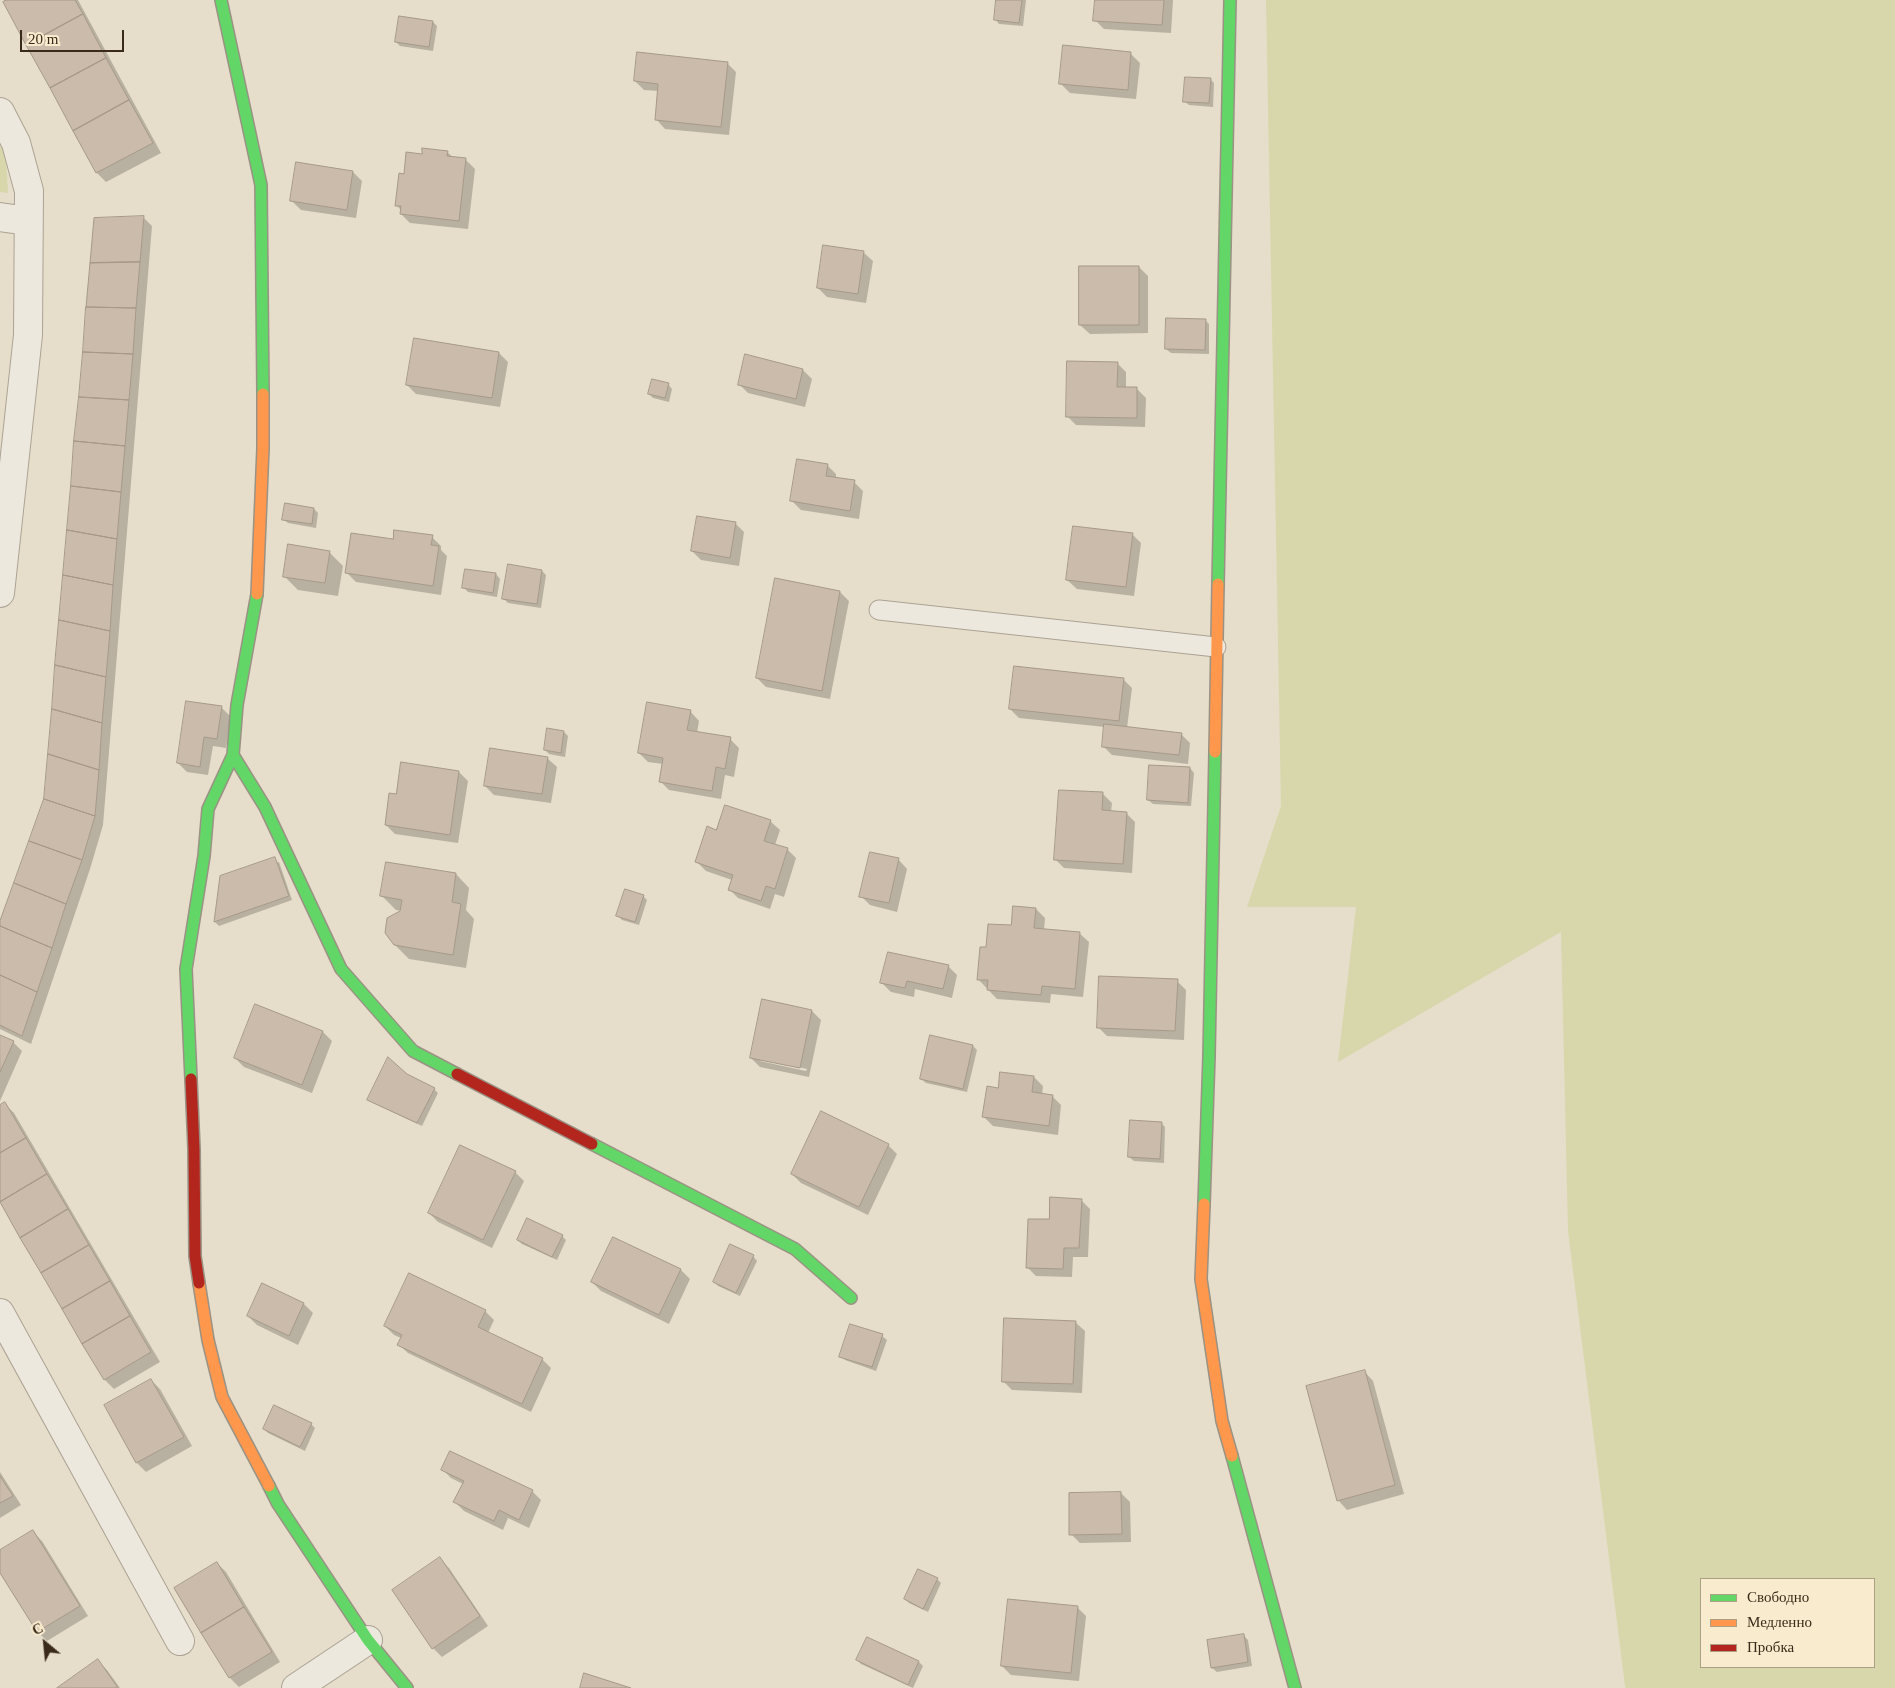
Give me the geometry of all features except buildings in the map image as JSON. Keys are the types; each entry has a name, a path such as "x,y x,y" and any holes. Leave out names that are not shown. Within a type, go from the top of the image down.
{"street":[{"path":"222,0 261,185 263,448 258,589 237,706 233,755 208,809 204,856 186,969 197,1266 208,1340 222,1397 278,1504 368,1640 407,1688"},
{"path":"1230,0 1209,1056 1201,1279 1222,1421 1295,1688"},
{"path":"0,112 16,143 29,191 28,335 0,593"},
{"path":"0,217 28,221"},
{"path":"233,755 265,807 341,969 413,1051 795,1249 851,1298"},
{"path":"0,1313 180,1641"},
{"path":"296,1688 368,1640"}],"lane":[{"path":"879,610 1216,647"}],"green space":[{"path":"1266,0 1895,0 1895,1688 1626,1688 1625,1686 1568,1231 1561,932 1338,1062 1356,907 1247,907 1281,806"},
{"path":"0,145 6,155 8,193 0,192"}],"traffic: fast":[{"path":"221,0 261,185 263,394"},
{"path":"1218,584 1230,0"},
{"path":"191,1079 186,969 204,856 208,809 233,755 237,705 257,594"},
{"path":"1204,1204 1215,752"},
{"path":"233,755 265,807 341,969 413,1051 457,1074"},
{"path":"592,1144 795,1249 851,1298"},
{"path":"1232,1456 1295,1688"},
{"path":"269,1486 278,1504 368,1640 407,1688"}],"traffic: slow":[{"path":"257,594 263,448 263,394"},
{"path":"1215,752 1218,584"},
{"path":"1204,1204 1201,1279 1222,1421 1232,1456"},
{"path":"199,1283 208,1340 222,1397 269,1486"}],"traffic: jam":[{"path":"457,1074 592,1144"},
{"path":"191,1079 195,1256 199,1283"}]}
